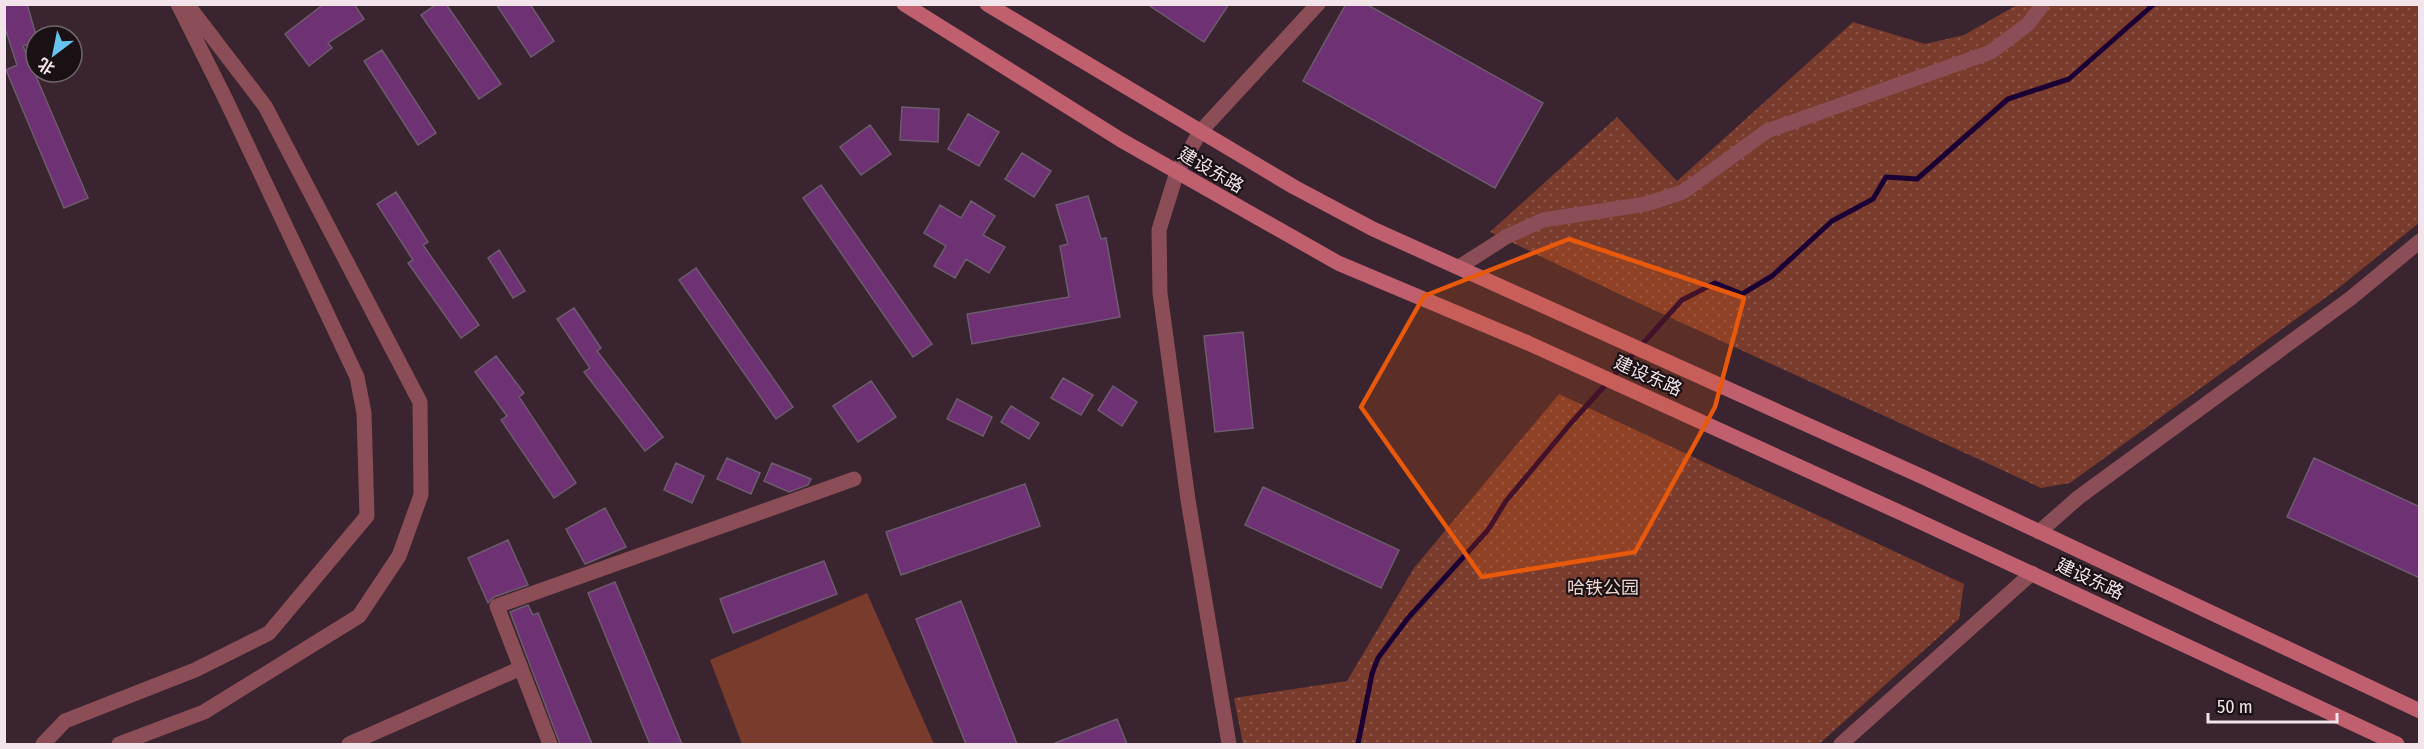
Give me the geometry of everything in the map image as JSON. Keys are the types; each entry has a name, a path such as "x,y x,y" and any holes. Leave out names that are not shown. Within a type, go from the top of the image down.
{"main road":[{"name":"建设东路","path":"904,4 1121,140 1338,263 1528,343 2032,573 2397,744"},
{"name":"建设东路","path":"987,4 1294,187 1373,229 1923,477 2420,711"}],"street":[{"path":"43,744 65,721 195,670 269,633 367,516 364,413 357,377 231,110 178,4"},
{"path":"118,744 204,712 359,616 399,556 421,495 420,402 265,106 188,4"},
{"path":"1229,744 1188,501 1160,293 1159,230 1177,172 1200,132 1318,4"},
{"path":"1459,267 1506,237 1543,220 1646,204 1683,192 1767,131 1991,52 2028,24 2043,4"},
{"path":"2039,532 2079,497 2351,298 2420,241"},
{"path":"550,744 497,606 854,479"},
{"path":"1841,744 2032,573"},
{"path":"349,744 520,668"}],"highlighted area":[{"path":"1569,239 1744,298 1715,407 1635,552 1482,577 1361,407 1424,296"}],"green space":[{"path":"2017,5 2419,5 2419,223 2336,290 2070,483 2041,488 1619,294 1490,232 1617,117 1677,181 1853,22 1925,44 1964,35"},
{"name":"哈铁公园","path":"1559,394 1964,584 1959,619 1819,744 1243,744 1234,698 1347,681 1414,568"},
{"path":"867,593 934,744 742,744 710,660"}],"building":[{"path":"4,4 27,4 33,24 24,24 24,84 39,84 88,198 64,208 6,70 17,65 4,25"},
{"path":"324,4 354,4 364,19 328,43 332,48 309,66 285,34"},
{"path":"437,4 446,4 501,84 479,99 421,15"},
{"path":"496,4 530,4 554,41 531,57"},
{"path":"1147,4 1229,4 1204,42"},
{"path":"1346,4 1366,4 1543,103 1495,188 1303,81"},
{"path":"382,50 436,133 418,145 364,61"},
{"path":"902,107 939,109 938,142 900,140"},
{"path":"968,114 999,132 979,166 948,149"},
{"path":"870,125 891,154 861,175 840,147"},
{"path":"1022,153 1051,171 1034,197 1005,179"},
{"path":"821,185 932,344 913,357 803,198"},
{"path":"396,192 428,242 423,245 479,325 461,338 408,263 413,260 377,204"},
{"path":"1088,196 1101,239 1106,238 1120,317 972,344 967,314 1069,297 1060,246 1068,244 1056,205"},
{"path":"971,201 995,216 983,235 1005,247 989,273 966,259 955,278 934,266 946,246 924,233 940,205 961,218"},
{"path":"499,250 525,291 513,298 488,258"},
{"path":"696,268 793,407 776,419 679,280"},
{"path":"574,308 601,348 597,351 663,437 645,451 584,372 590,368 557,319"},
{"path":"1243,332 1253,428 1215,432 1204,336"},
{"path":"496,356 524,393 519,397 576,483 554,498 501,420 507,416 475,372"},
{"path":"1063,378 1093,395 1081,415 1051,398"},
{"path":"871,381 896,417 858,442 833,406"},
{"path":"1113,386 1137,402 1122,426 1098,410"},
{"path":"957,399 992,417 983,436 947,419"},
{"path":"1011,406 1039,423 1029,439 1001,422"},
{"path":"727,458 760,473 751,494 717,479"},
{"path":"2314,458 2420,507 2420,578 2287,517"},
{"path":"676,463 704,476 692,503 664,490"},
{"path":"772,463 811,479 808,485 789,492 764,481"},
{"path":"1025,484 1040,526 901,575 886,532"},
{"path":"1263,487 1399,550 1381,588 1245,525"},
{"path":"605,508 626,547 585,564 566,529"},
{"path":"508,540 528,585 494,597 488,603 468,558"},
{"path":"824,561 837,594 733,633 720,599"},
{"path":"615,582 682,744 650,744 588,593"},
{"path":"961,601 1017,744 966,744 916,619"},
{"path":"528,605 533,615 538,613 592,744 560,744 510,612"},
{"path":"1117,719 1127,744 1055,744 1055,743"}],"waterway":[{"path":"1358,744 1372,674 1378,658 1408,618 1488,530 1506,501 1571,423 1682,300 1715,283 1742,294 1772,276 1832,221 1873,199 1886,177 1917,179 2008,99 2069,79 2154,4"}]}
